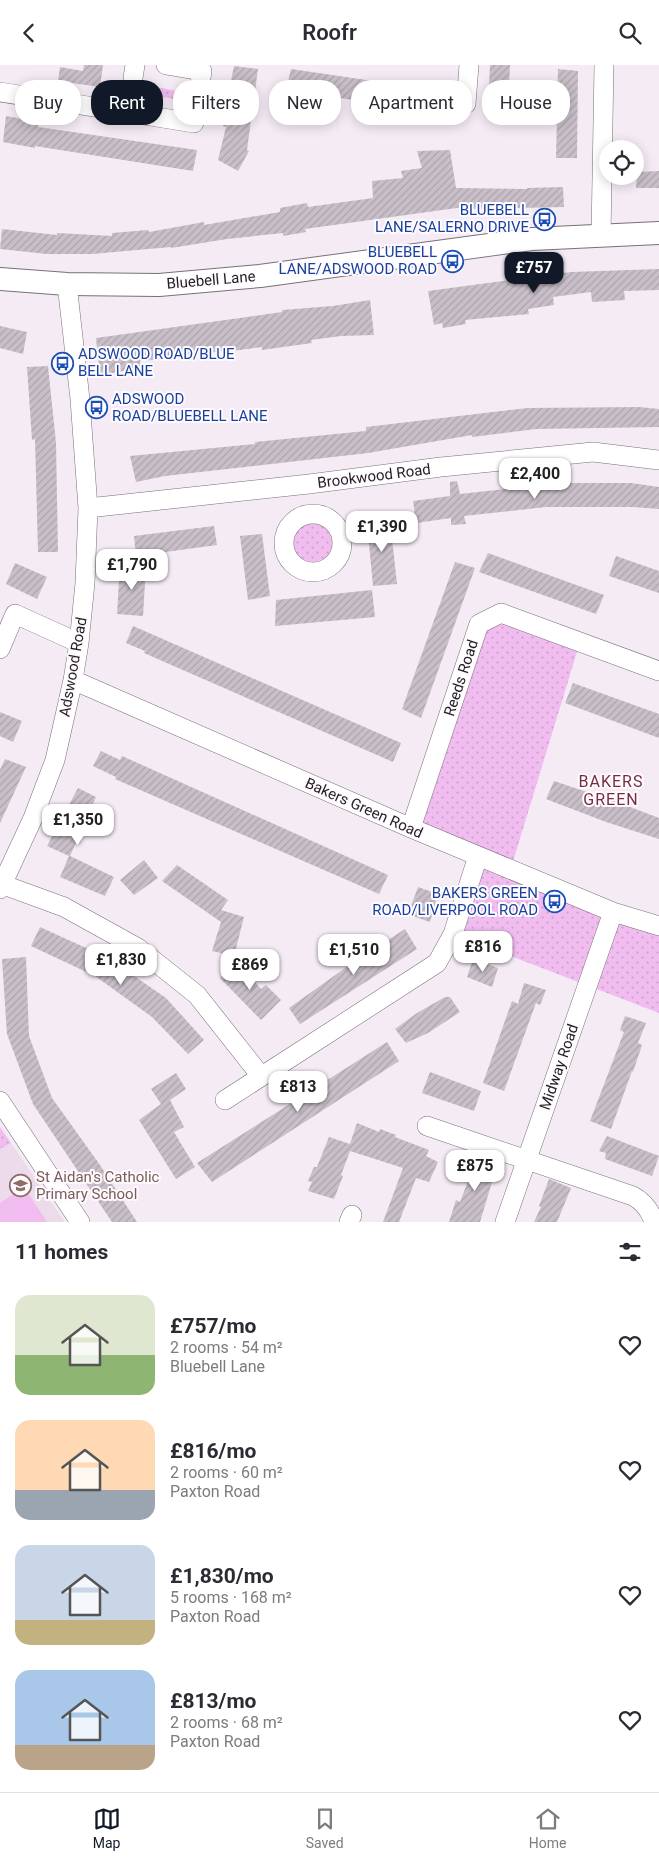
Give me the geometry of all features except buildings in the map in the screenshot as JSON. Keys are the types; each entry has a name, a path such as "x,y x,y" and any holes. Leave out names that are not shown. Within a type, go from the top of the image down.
{"street":[{"path":"0,92 194,123 202,71 166,65"},
{"path":"468,80 469,65"},
{"path":"601,235 604,65"},
{"name":"Bluebell Lane","path":"0,279 67,284 136,286 190,283 260,276 532,239 659,233"},
{"name":"Adswood Road","path":"1,887 33,818 55,760 73,680 79,643 85,583 88,508 80,399 67,284"},
{"name":"Brookwood Road","path":"88,508 309,484 441,467 592,452 659,460"},
{"path":"309,484 314,513"},
{"name":"Reeds Road","path":"411,829 479,624 500,613 659,671"},
{"path":"0,649 15,614 79,643"},
{"name":"Bakers Green Road","path":"73,680 411,829 613,911 659,926"},
{"path":"225,1100 437,963 453,934 478,856"},
{"path":"1,887 64,907 138,948 197,995 262,1076"},
{"name":"Midway Road","path":"505,1222 613,911"},
{"path":"0,1101 80,1222"},
{"path":"427,1126 633,1196 640,1200 650,1212 654,1222"}],"shaded area":[{"path":"163,88 173,90 173,99 163,97"},
{"path":"313,521 325,525 331,531 335,543 331,555 325,561 313,565 301,561 295,555 291,543 295,531 301,525"},
{"path":"501,613 580,642 511,868 659,921 659,1013 453,934 478,856 411,829 479,624"},
{"path":"0,1127 11,1143 0,1149"},
{"name":"St Aidan's Catholic Primary School","path":"11,1143 65,1222 0,1222 0,1149"},
{"path":"24,1187 47,1222 0,1222 0,1203"}],"place":[{"name":"BLUEBELL LANE/SALERNO DRIVE","path":"545,219"},
{"name":"BLUEBELL LANE/ADSWOOD ROAD","path":"453,261"},
{"name":"ADSWOOD ROAD/BLUE BELL LANE","path":"62,363"},
{"name":"ADSWOOD ROAD/BLUEBELL LANE","path":"96,408"},
{"name":"BAKERS GREEN ROAD/LIVERPOOL ROAD","path":"554,902"},
{"name":"St Aidan's Catholic Primary School","path":"20,1186"}],"district":[{"name":"BAKERS GREEN","path":"611,790"}]}
